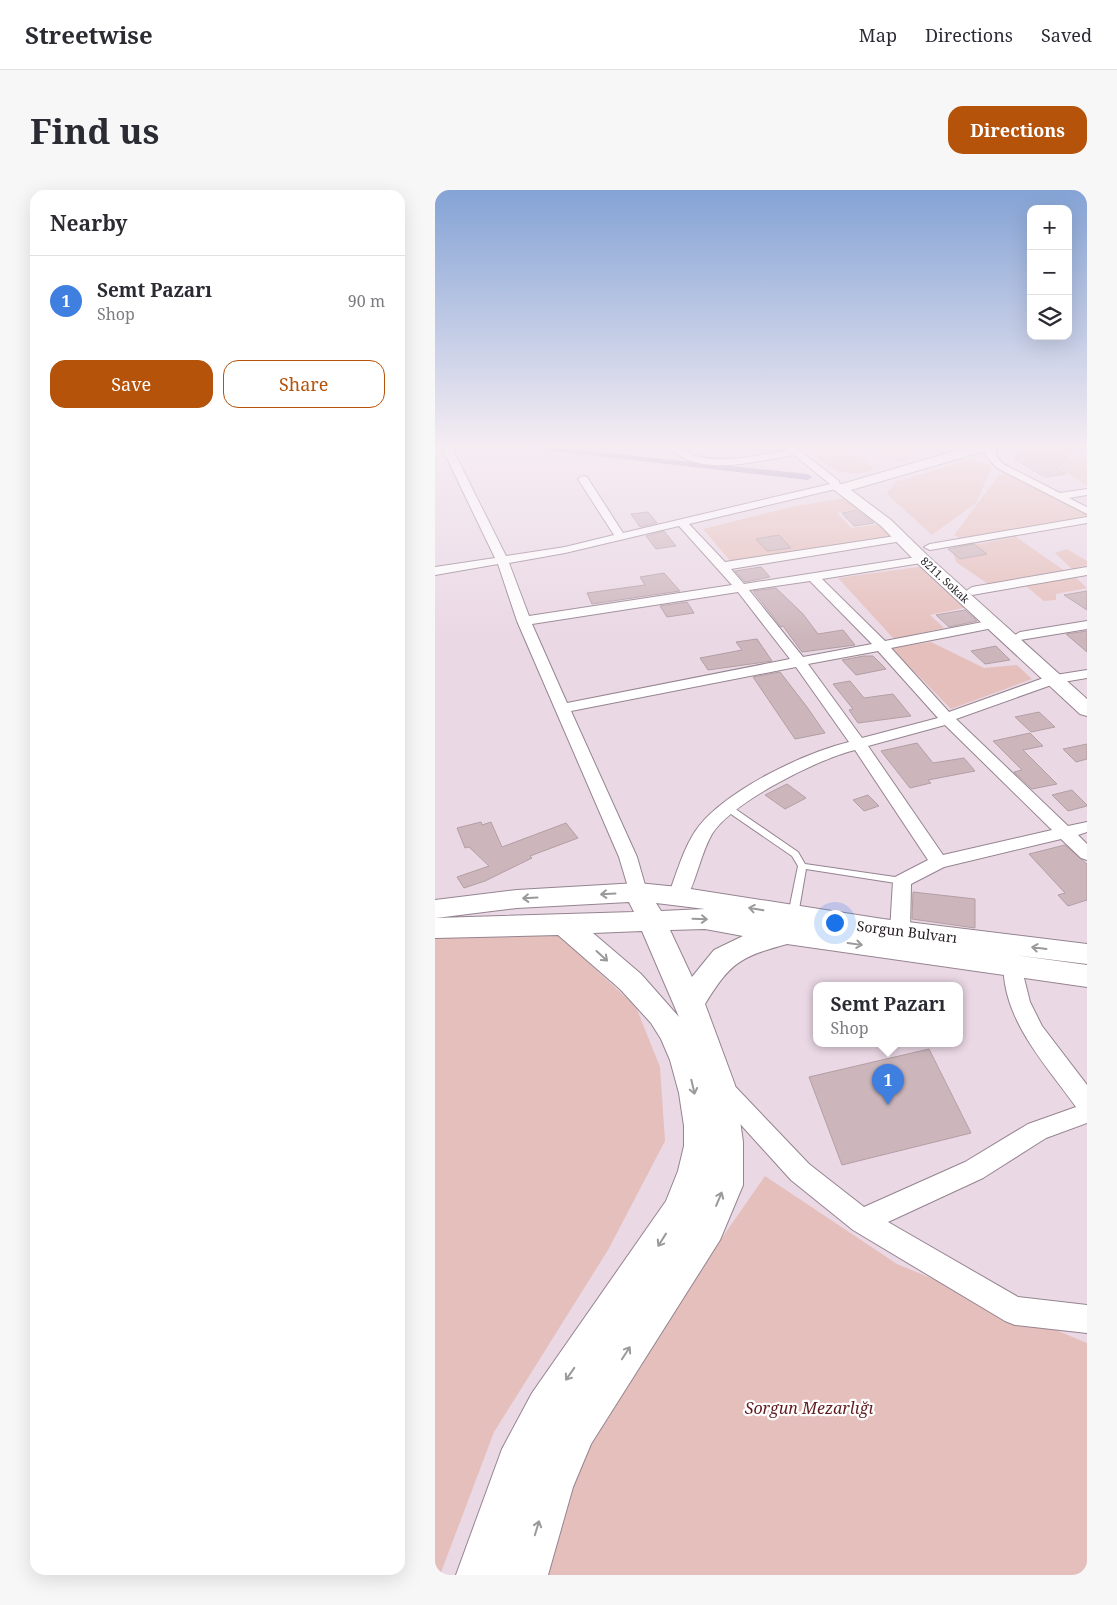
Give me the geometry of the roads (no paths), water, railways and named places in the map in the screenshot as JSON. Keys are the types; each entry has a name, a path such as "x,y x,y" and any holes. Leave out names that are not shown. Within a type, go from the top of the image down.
{"main road":[{"name":"8211. Sokak","path":"870,511 902,538 926,554 993,624 1058,678 1087,710"},
{"path":"871,511 972,591 1020,636 1058,678 1087,700"},
{"path":"524,1575 551,1486 576,1429 707,1228 725,1185 726,1142 719,1085 690,1004 638,892"},
{"name":"Sorgun Bulvarı","path":"571,910 638,892 678,896 791,925 1013,967 1087,976"},
{"path":"435,909 517,899 571,910 651,919 705,918 791,925"},
{"path":"435,928 571,910"},
{"path":"480,1575 519,1465 547,1408 680,1211 693,1177 701,1144 697,1105 682,1047 664,1019 644,996 593,948 571,910"},
{"path":"690,1004 713,967 728,953 791,925"},
{"name":"Sorgun Bulvarı","path":"791,925 900,931 1087,954"}],"street":[{"path":"478,511 502,560 524,621 628,857 638,892"},
{"path":"603,511 621,538"},
{"path":"435,572 621,538 737,511"},
{"path":"524,621 813,577 926,554 1086,512"},
{"path":"682,524 724,566 801,662 917,828 938,862"},
{"path":"724,566 902,538"},
{"path":"972,591 1084,574"},
{"path":"813,577 881,645 946,718 1087,854"},
{"path":"563,708 993,624"},
{"path":"1020,636 1087,625"},
{"path":"678,896 691,857 706,829 727,808 781,774 828,752 944,721 946,718 1058,678 1087,674"},
{"path":"900,931 902,882 938,862 1066,833 1087,826"},
{"path":"1013,967 1019,1002 1034,1032 1087,1103"},
{"path":"719,1085 800,1172 863,1221 1015,1311 1087,1319"},
{"path":"863,1221 974,1170 1037,1131 1087,1113"}],"lane":[{"path":"727,808 795,854 802,866 791,925"},
{"path":"802,866 902,882"}],"place":[{"name":"Semt Pazarı","path":"888,1105"}],"park label":[{"name":"Sorgun Mezarlığı","path":"809,1408"}]}
